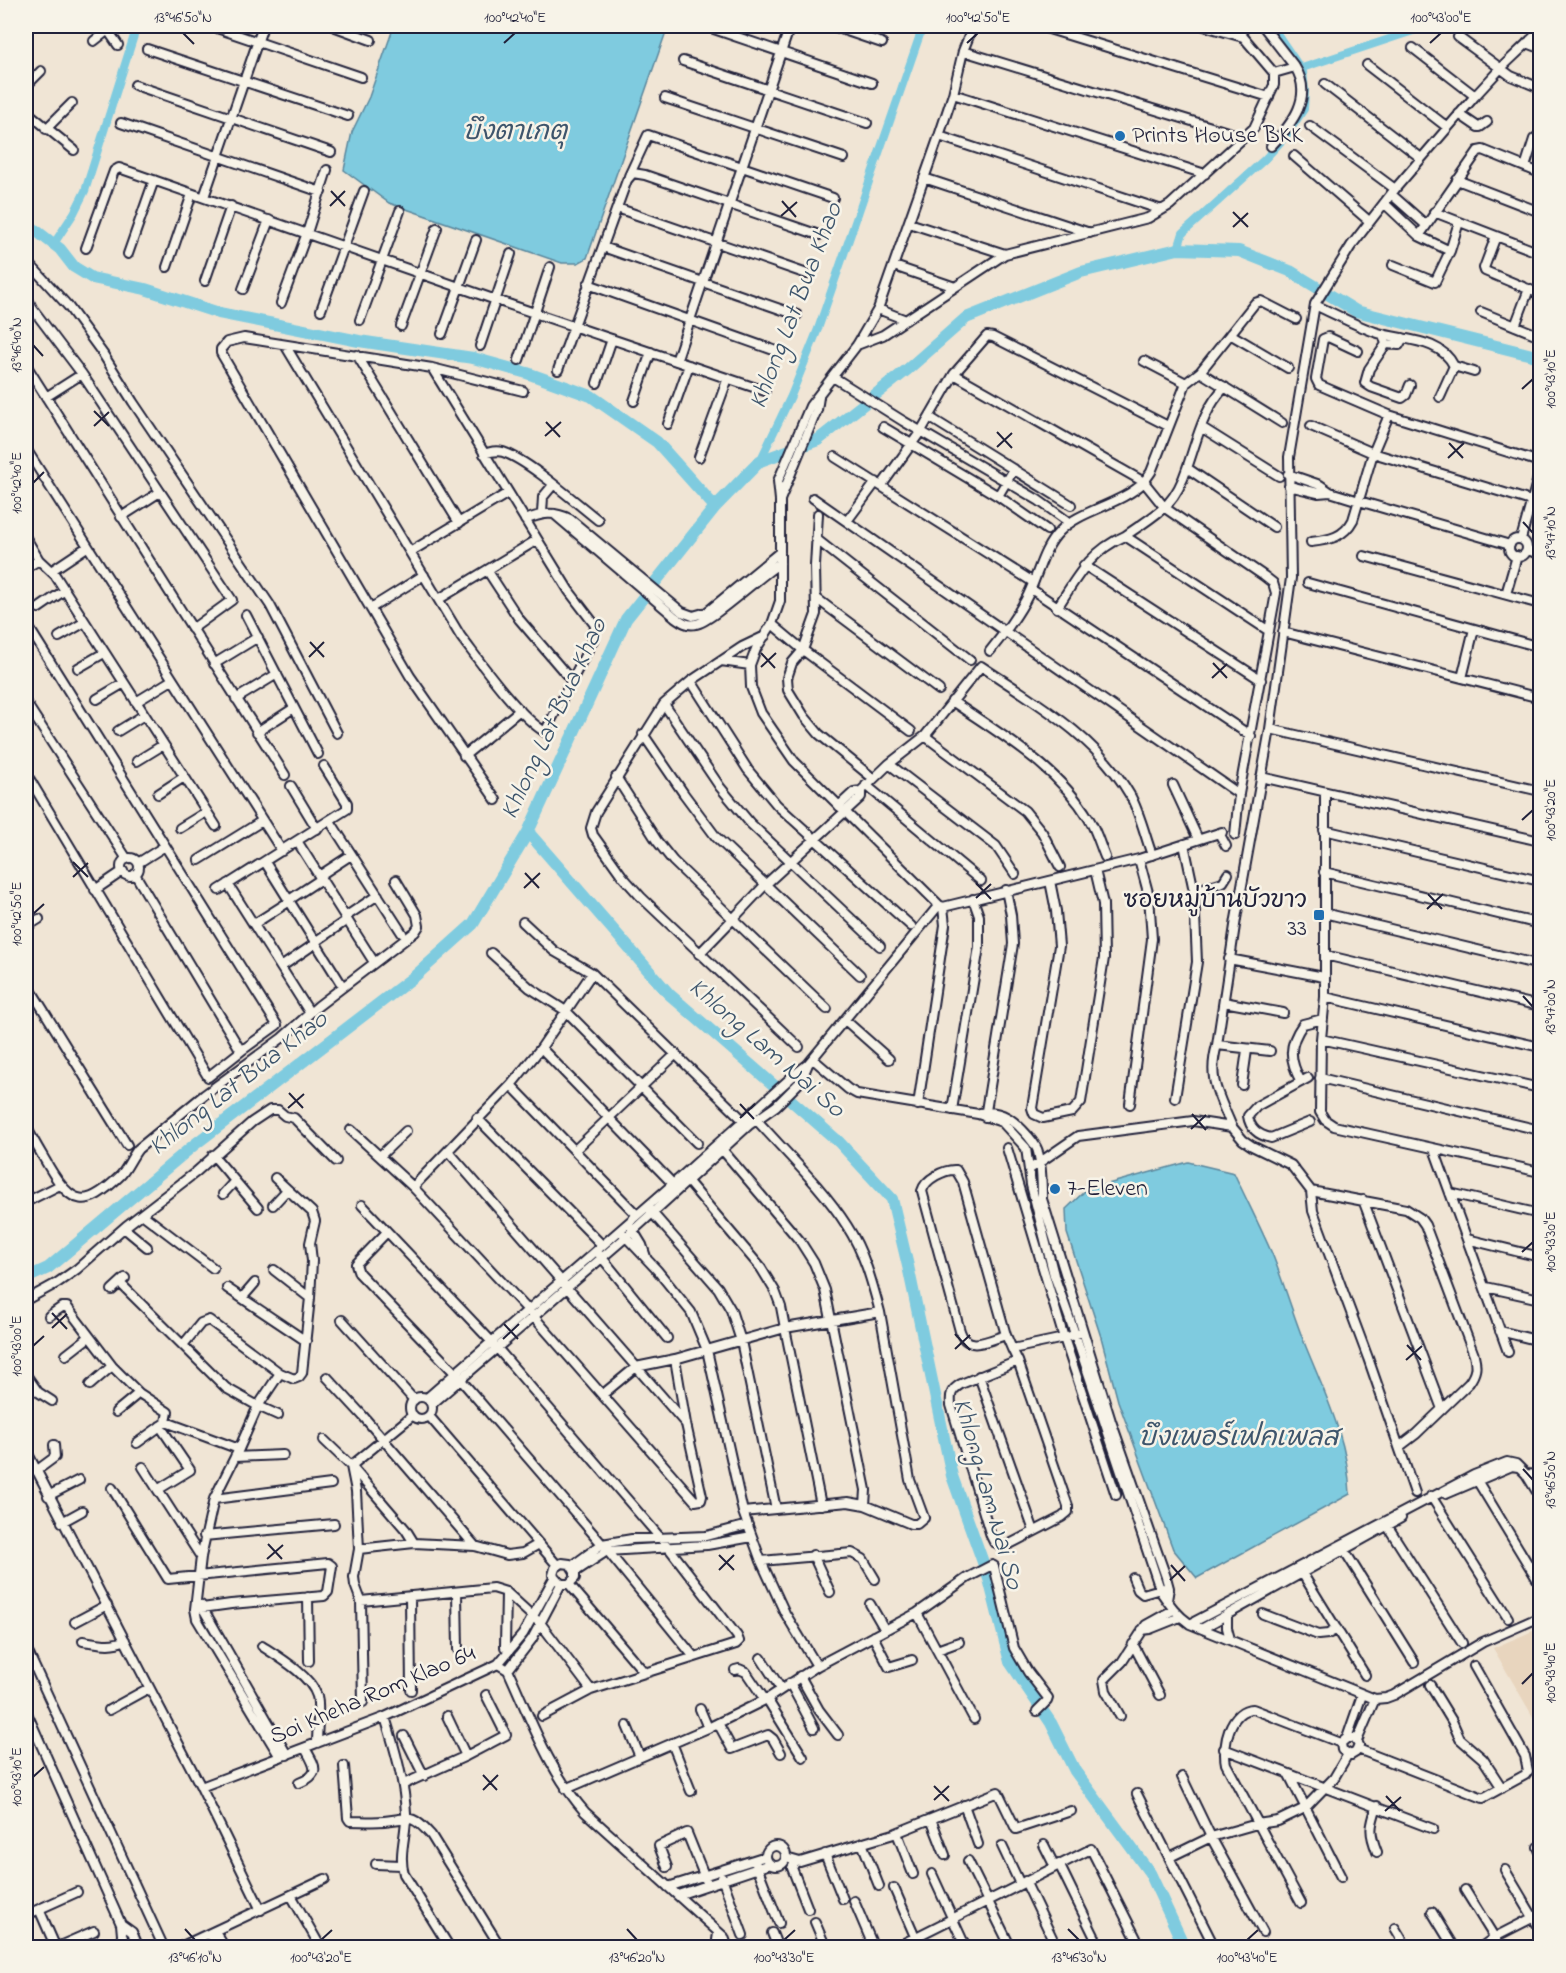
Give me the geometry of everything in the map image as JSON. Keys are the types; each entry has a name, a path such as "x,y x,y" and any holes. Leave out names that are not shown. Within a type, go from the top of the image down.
{"street":[{"path":"211,26 361,77"},
{"path":"204,198 263,26"},
{"path":"333,26 372,40"},
{"path":"705,26 872,83"},
{"path":"676,361 790,26"},
{"path":"832,26 882,43"},
{"path":"918,1105 945,925 941,906 794,761 761,713 751,687 750,665 772,624 780,601 782,483 819,395 857,345 878,309 939,136 953,94 963,51 973,26"},
{"path":"1039,26 1269,97"},
{"path":"1204,26 1243,37"},
{"path":"857,345 883,335 1005,254 1148,218 1162,210 1205,174 1258,122 1274,84 1274,73 1234,26"},
{"path":"1263,26 1295,67 1301,77 1303,92 1301,106 1291,125 1271,146"},
{"path":"94,41 107,28 118,45"},
{"path":"1415,1493 1313,1211 1311,1191 1291,1165 1252,1146 1243,1140 1232,1127 1215,1091 1212,1069 1270,729 1291,578 1289,457 1315,304 1369,221 1447,127 1500,69 1540,31"},
{"path":"1458,37 1511,76 1540,88"},
{"path":"1527,43 1540,48"},
{"path":"1413,48 1475,96"},
{"path":"147,49 348,116"},
{"path":"963,51 1244,137"},
{"path":"683,61 867,123"},
{"path":"1367,64 1447,127"},
{"path":"1274,73 1295,67"},
{"path":"26,86 41,70"},
{"path":"1325,84 1421,158"},
{"path":"135,85 331,152"},
{"path":"953,94 1205,174"},
{"path":"665,98 844,158"},
{"path":"46,129 72,103"},
{"path":"26,111 74,150"},
{"path":"1459,114 1478,127 1487,122"},
{"path":"121,123 321,192"},
{"path":"1310,126 1393,192 1425,225"},
{"path":"1525,167 1534,139 1540,134"},
{"path":"558,370 629,176 648,135 833,198"},
{"path":"939,136 1162,210"},
{"path":"1419,236 1476,152 1480,150 1540,173"},
{"path":"1294,156 1369,221"},
{"path":"86,248 116,168 119,168 765,391"},
{"path":"281,303 327,170"},
{"path":"629,176 636,173 819,235"},
{"path":"924,178 1091,233"},
{"path":"128,254 154,180"},
{"path":"1457,180 1540,212"},
{"path":"321,310 364,190"},
{"path":"166,267 192,194"},
{"path":"1384,203 1419,236 1450,251"},
{"path":"205,280 231,206"},
{"path":"617,208 807,274"},
{"path":"360,320 400,211"},
{"path":"1434,212 1540,253"},
{"path":"243,289 268,220"},
{"path":"1393,265 1436,282 1450,251 1459,222"},
{"path":"909,223 1005,254"},
{"path":"401,326 437,228"},
{"path":"1496,236 1484,268 1485,271 1540,294"},
{"path":"442,334 476,240"},
{"path":"603,247 797,315"},
{"path":"480,346 511,254"},
{"path":"26,260 68,306 103,354 270,605 337,734"},
{"path":"894,266 955,287"},
{"path":"519,360 550,267"},
{"path":"588,284 779,352"},
{"path":"1515,326 1530,289"},
{"path":"26,295 29,307 82,374 232,600 192,629"},
{"path":"990,651 1005,632 1032,586 1042,558 1055,536 1070,523 1119,499 1144,482 1151,472 1186,383 1200,372 1257,301 1296,320"},
{"path":"1315,304 1383,334 1436,347 1447,355 1454,366 1474,372"},
{"path":"878,309 906,320"},
{"path":"1481,312 1540,336"},
{"path":"1230,334 1288,368"},
{"path":"1383,334 1386,344"},
{"path":"847,521 921,431 954,374 987,336 1168,426"},
{"path":"1358,351 1326,337 1322,345 1317,382 1323,387 1389,415 1540,462"},
{"path":"496,800 410,676 221,353 221,349 227,342 244,338 432,368 523,391"},
{"path":"1386,344 1399,345 1403,338"},
{"path":"597,383 612,339"},
{"path":"1386,344 1369,369 1365,383 1402,398 1406,395 1410,385"},
{"path":"285,345 461,637 520,710 543,731 546,731 594,638 596,625 569,591 432,368"},
{"path":"633,401 651,352"},
{"path":"357,355 459,523"},
{"path":"1144,361 1186,383"},
{"path":"26,365 285,776"},
{"path":"668,424 689,365"},
{"path":"1440,397 1454,366"},
{"path":"1200,372 1282,423"},
{"path":"46,398 82,374"},
{"path":"954,374 1144,482 1165,508 1273,583 1276,593 1239,794 1235,835"},
{"path":"833,377 1038,500 1070,523"},
{"path":"699,457 728,378"},
{"path":"1057,608 1084,565 1108,543 1125,536 1165,508 1176,496 1201,428 1215,397 1225,387"},
{"path":"1311,542 1327,540 1349,529 1373,453 1389,415"},
{"path":"929,417 1071,505"},
{"path":"1311,426 1373,453 1531,503 1540,509"},
{"path":"883,427 998,496 1047,530"},
{"path":"1201,428 1279,477"},
{"path":"26,449 282,851"},
{"path":"484,454 503,452 553,484 598,520"},
{"path":"835,457 1032,586 1057,608 1251,736"},
{"path":"1186,468 1274,527"},
{"path":"998,496 1014,469"},
{"path":"1521,540 1540,471"},
{"path":"1288,474 1310,481 1330,492 1510,545"},
{"path":"542,513 543,497 553,484"},
{"path":"1289,486 1318,493 1330,492"},
{"path":"121,518 160,492"},
{"path":"410,552 508,493"},
{"path":"813,498 1239,794"},
{"path":"525,519 542,513 553,513 570,519 580,531 682,622 698,624 711,617 780,563"},
{"path":"818,514 816,614 803,650 792,663 787,678 788,690 793,702 819,734 869,775"},
{"path":"1125,536 1269,631"},
{"path":"26,538 39,560 51,571 85,622 216,826"},
{"path":"816,539 970,660"},
{"path":"439,599 537,540"},
{"path":"1514,540 1521,540 1526,543 1527,550 1523,555 1517,556 1511,552 1510,545 1514,540"},
{"path":"51,571 87,547"},
{"path":"1527,550 1540,554"},
{"path":"610,557 682,612 693,616 710,609 780,552"},
{"path":"1364,556 1540,604"},
{"path":"1506,594 1517,556"},
{"path":"26,568 39,560"},
{"path":"1084,565 1261,680"},
{"path":"487,570 519,619 571,680"},
{"path":"371,608 424,575"},
{"path":"1308,583 1540,647"},
{"path":"39,608 64,591"},
{"path":"816,598 939,690"},
{"path":"246,615 318,754"},
{"path":"59,637 85,622"},
{"path":"26,623 277,1025 208,1077 26,774"},
{"path":"772,624 911,731"},
{"path":"1462,678 1474,629"},
{"path":"1283,632 1540,698"},
{"path":"765,636 753,640 691,681 664,704 616,777 592,820 591,828 593,835 623,878 699,954 799,1047"},
{"path":"214,664 258,637"},
{"path":"78,668 104,653"},
{"path":"721,661 750,665"},
{"path":"839,806 925,736 981,666 1061,719 1095,749 1130,795 1152,855"},
{"path":"236,699 277,674"},
{"path":"136,702 172,680"},
{"path":"691,681 760,785 777,805 911,926"},
{"path":"97,699 124,683"},
{"path":"952,701 1046,768 1066,788 1089,819 1105,857"},
{"path":"26,703 127,859"},
{"path":"664,704 732,802 750,823 792,861 834,905 880,946"},
{"path":"257,732 294,708"},
{"path":"464,756 520,710"},
{"path":"118,731 144,715"},
{"path":"1270,729 1540,791"},
{"path":"643,734 697,814 716,837 860,975"},
{"path":"925,736 1024,811 1042,832 1060,867"},
{"path":"137,761 164,745"},
{"path":"889,764 996,846 1016,874"},
{"path":"219,890 330,821 348,807 324,766"},
{"path":"158,794 184,777"},
{"path":"616,777 657,841 673,861 827,1009"},
{"path":"1261,777 1540,841"},
{"path":"1173,785 1198,839"},
{"path":"291,786 317,829"},
{"path":"699,954 765,885 814,839 846,813 861,797 863,788"},
{"path":"863,788 981,881"},
{"path":"1325,792 1325,997 1321,1039 1320,1112 1325,1120 1334,1126 1540,1172"},
{"path":"180,828 206,812"},
{"path":"199,860 262,821"},
{"path":"330,821 402,933"},
{"path":"1324,830 1540,881"},
{"path":"429,1401 461,1379 497,1348 600,1251 631,1227 754,1117 770,1098 810,1062 941,906 1139,859 1221,833 1226,846"},
{"path":"297,841 372,959"},
{"path":"1175,1098 1197,962 1194,891 1184,844"},
{"path":"138,863 165,846"},
{"path":"254,924 351,855"},
{"path":"135,874 129,875 123,871 122,865 127,859 132,858 138,863"},
{"path":"1130,1104 1152,939 1149,896 1139,859"},
{"path":"265,862 340,982"},
{"path":"135,874 138,863"},
{"path":"1050,881 1056,911 1059,946 1050,1011 1032,1108 1034,1114 1043,1118 1072,1112 1081,1102 1104,958 1103,904 1095,870"},
{"path":"95,890 123,871"},
{"path":"1324,872 1540,924"},
{"path":"135,874 241,1051"},
{"path":"1194,891 1223,882 1228,874"},
{"path":"26,1126 60,1185 75,1198 87,1199 96,1196 121,1176 130,1158 138,1149 415,932 419,922 396,880"},
{"path":"228,884 308,1010"},
{"path":"983,1114 1013,944 1006,890"},
{"path":"281,967 378,895"},
{"path":"952,1110 979,947 979,916 973,899"},
{"path":"1324,913 1540,965"},
{"path":"26,927 39,919"},
{"path":"523,922 554,951 592,973 743,1120"},
{"path":"490,953 530,988 566,1011 697,1143"},
{"path":"1325,955 1540,1005"},
{"path":"1229,959 1324,977"},
{"path":"413,1187 511,1085 541,1048 592,973"},
{"path":"26,982 128,1145"},
{"path":"1325,997 1540,1047"},
{"path":"1224,1002 1283,1013"},
{"path":"1310,1122 1271,1138 1255,1131 1248,1116 1257,1106 1305,1080 1292,1062 1293,1042 1303,1024 1323,1018"},
{"path":"845,1020 889,1059"},
{"path":"1321,1039 1540,1088"},
{"path":"1217,1045 1270,1051"},
{"path":"541,1048 673,1184"},
{"path":"1242,1085 1247,1050"},
{"path":"575,1150 676,1054"},
{"path":"810,1062 857,1094 952,1110 983,1114 1000,1113 1026,1148 1031,1185 1054,1275 1079,1333"},
{"path":"719,1146 743,1120 776,1106 801,1081 810,1062"},
{"path":"1320,1078 1540,1130"},
{"path":"511,1085 637,1215"},
{"path":"26,1300 57,1283 170,1194 264,1113 274,1109 285,1116 294,1118 336,1161"},
{"path":"743,1512 848,1502 865,1505 910,1524 916,1524 924,1518 910,1480 880,1312 867,1264 847,1226 818,1189 754,1117"},
{"path":"477,1118 600,1251 667,1338"},
{"path":"1030,1169 1078,1136 1193,1121 1232,1127"},
{"path":"1009,1123 1034,1143 1039,1153 1042,1199 1079,1333 1167,1600 1180,1617 1190,1624 1375,1700 1394,1695 1483,1642 1540,1617"},
{"path":"351,1130 413,1187 527,1309 691,1498 698,1501 702,1496 675,1359"},
{"path":"380,1156 406,1131"},
{"path":"719,1146 785,1222 809,1256 825,1290 866,1490 865,1505"},
{"path":"1007,1148 1064,1338 1116,1496"},
{"path":"1434,1149 1508,1352"},
{"path":"448,1151 686,1424"},
{"path":"213,1155 258,1208"},
{"path":"1006,1335 977,1344 969,1344 962,1339 922,1191 929,1181 950,1170 956,1170 963,1182 1006,1335 1018,1361 1068,1506 1068,1512 1062,1517 1004,1547 994,1542 991,1536 951,1405 950,1395 953,1389 1018,1361"},
{"path":"183,1345 201,1323 209,1320 280,1373 294,1379 302,1373 310,1298 312,1261 310,1243 315,1216 275,1178"},
{"path":"631,1227 637,1215 650,1209 673,1184 685,1178"},
{"path":"685,1178 760,1268 775,1291 781,1307 821,1504"},
{"path":"223,1194 235,1181"},
{"path":"26,1202 60,1185"},
{"path":"273,1205 287,1190"},
{"path":"1311,1191 1406,1209 1420,1218 1466,1334 1477,1366 1475,1375 1416,1434 1399,1447"},
{"path":"1450,1193 1540,1214"},
{"path":"1363,1200 1442,1409"},
{"path":"362,1205 491,1341 669,1548 738,1636 739,1641 736,1644 591,1690 542,1716"},
{"path":"650,1209 718,1288 731,1310 741,1341 776,1509"},
{"path":"142,1214 213,1268"},
{"path":"631,1227 646,1257 691,1312 707,1350 743,1512 761,1561 785,1613 817,1666"},
{"path":"124,1228 147,1247"},
{"path":"387,1232 357,1264 356,1268 455,1372 605,1547 694,1657"},
{"path":"622,1234 639,1253 646,1257"},
{"path":"1467,1239 1540,1257"},
{"path":"274,1270 310,1298"},
{"path":"112,1290 123,1280 226,1388 278,1415"},
{"path":"242,1298 255,1283"},
{"path":"429,1401 455,1372 527,1309 565,1283"},
{"path":"1486,1287 1540,1299"},
{"path":"227,1288 306,1341"},
{"path":"49,1316 65,1306 112,1366 139,1393 166,1410 168,1416 163,1424 137,1443"},
{"path":"602,1395 636,1366 675,1359 785,1328 880,1312"},
{"path":"342,1320 414,1400"},
{"path":"1500,1331 1540,1341"},
{"path":"1012,1348 1079,1333"},
{"path":"66,1355 89,1337"},
{"path":"90,1385 112,1366"},
{"path":"280,1373 258,1406 214,1499 204,1536 196,1599 199,1608 197,1619 236,1675 284,1756"},
{"path":"26,1375 38,1392 52,1401"},
{"path":"980,1376 1034,1531"},
{"path":"327,1377 475,1546"},
{"path":"116,1412 139,1393"},
{"path":"422,1396 429,1401 432,1413 421,1419 413,1415 410,1407 414,1400 422,1396"},
{"path":"351,1466 413,1415"},
{"path":"429,1416 557,1565"},
{"path":"163,1424 237,1453 283,1455"},
{"path":"159,1490 190,1470 163,1424"},
{"path":"324,1440 351,1466 406,1530 414,1544"},
{"path":"36,1471 55,1456 54,1444"},
{"path":"26,1452 201,1787 261,1910"},
{"path":"1203,1628 1342,1546 1432,1498 1507,1462 1512,1462 1526,1474 1540,1497"},
{"path":"351,1466 356,1491 359,1548 354,1577 361,1601 363,1702"},
{"path":"143,1467 201,1557"},
{"path":"1526,1474 1540,1475"},
{"path":"1475,1478 1540,1584"},
{"path":"48,1496 79,1480"},
{"path":"214,1499 331,1484"},
{"path":"111,1488 165,1577 173,1580 331,1564 332,1566 327,1595 199,1608"},
{"path":"1432,1498 1508,1618"},
{"path":"62,1522 82,1510"},
{"path":"1386,1523 1462,1643"},
{"path":"204,1536 334,1524"},
{"path":"573,1569 605,1547 632,1539 706,1536 748,1525"},
{"path":"605,1547 669,1548 707,1545 752,1537"},
{"path":"359,1548 414,1544 475,1546 507,1556 523,1553 538,1544"},
{"path":"1342,1546 1414,1662"},
{"path":"761,1561 852,1553 863,1558 875,1579"},
{"path":"813,1555 830,1592"},
{"path":"508,1670 541,1624 557,1581 553,1573 557,1565 565,1563 573,1569 574,1578 570,1584"},
{"path":"566,1789 708,1728 766,1699 817,1666 917,1613 975,1573 992,1565 1014,1648 1028,1672 1048,1698 1037,1711"},
{"path":"1190,1624 1300,1570"},
{"path":"1300,1570 1365,1675"},
{"path":"1133,1578 1138,1590 1143,1594 1164,1587"},
{"path":"557,1581 570,1584 644,1672"},
{"path":"498,1664 523,1634 557,1581"},
{"path":"361,1601 493,1588 506,1592 541,1624 591,1690"},
{"path":"457,1592 458,1650"},
{"path":"505,1647 506,1592"},
{"path":"411,1596 411,1690"},
{"path":"308,1597 309,1661"},
{"path":"870,1604 885,1630"},
{"path":"75,1622 107,1605"},
{"path":"1120,1716 1106,1691 1104,1680 1122,1662 1142,1630 1149,1623 1173,1610"},
{"path":"917,1613 974,1719"},
{"path":"1227,1614 1230,1639"},
{"path":"1263,1614 1317,1635 1328,1634 1337,1629"},
{"path":"1142,1630 1180,1617"},
{"path":"873,1636 889,1667 912,1660"},
{"path":"83,1641 105,1644 125,1640"},
{"path":"937,1650 959,1642"},
{"path":"1133,1644 1160,1695"},
{"path":"262,1646 296,1669 314,1690 317,1701 317,1743"},
{"path":"26,1648 164,1947"},
{"path":"761,1658 781,1689"},
{"name":"Soi Kheha Rom Klao 64","path":"201,1787 385,1717 498,1664 508,1670 550,1761 566,1789 585,1812 678,1895 728,1944"},
{"path":"1301,1903 1226,1764 1224,1749 1236,1717 1247,1709 1253,1709 1344,1740 1351,1737 1358,1745 1483,1798 1525,1775 1528,1771 1528,1763 1474,1666"},
{"path":"735,1670 746,1672 803,1757"},
{"path":"800,1676 819,1710 838,1735"},
{"path":"790,1683 814,1728"},
{"path":"1430,1685 1460,1739 1483,1759 1502,1788"},
{"path":"109,1710 149,1688"},
{"path":"404,1784 506,1735 486,1695"},
{"path":"1362,1695 1344,1740 1342,1750 1348,1754 1354,1754 1375,1700"},
{"path":"700,1710 708,1728"},
{"path":"26,1711 121,1924 122,1935 127,1947"},
{"path":"447,1716 466,1756"},
{"path":"385,1717 404,1784 406,1817 401,1865 404,1874 450,1947"},
{"path":"718,1723 732,1749 768,1735 781,1753"},
{"path":"627,1726 640,1757"},
{"path":"404,1736 424,1776"},
{"path":"672,1743 691,1791"},
{"path":"299,1784 311,1778 314,1772 314,1763 305,1748"},
{"path":"1224,1749 1433,1828"},
{"path":"1170,1857 1211,1838 1257,1824 1278,1821 1305,1808 1341,1768 1348,1754"},
{"path":"344,1766 350,1821 384,1821 406,1817 420,1822 432,1835 501,1947"},
{"path":"1289,1774 1341,1877"},
{"path":"1182,1777 1211,1838 1263,1932"},
{"path":"786,1858 800,1862 896,1833 998,1792 1016,1828 1071,1811"},
{"path":"1137,1794 1215,1947"},
{"path":"964,1805 978,1844"},
{"path":"1377,1806 1370,1830 1377,1852"},
{"path":"931,1819 945,1855"},
{"path":"667,1867 659,1846 687,1833 708,1885"},
{"path":"896,1833 913,1874"},
{"path":"862,1843 879,1886"},
{"path":"1044,1845 1100,1947"},
{"path":"668,1887 766,1856 769,1850 778,1846 784,1850 786,1858 779,1866 770,1864 678,1895"},
{"path":"1002,1846 1057,1947"},
{"path":"894,1947 1092,1850 1141,1947"},
{"path":"825,1854 843,1899"},
{"path":"766,1856 770,1864"},
{"path":"754,1860 778,1923"},
{"path":"796,1861 792,1868 808,1909"},
{"path":"968,1861 1011,1947"},
{"path":"376,1864 401,1865"},
{"path":"1504,1870 1537,1916 1540,1929"},
{"path":"719,1871 743,1935"},
{"path":"932,1874 966,1947"},
{"path":"178,1947 325,1880"},
{"path":"894,1888 920,1947"},
{"path":"1466,1890 1501,1947"},
{"path":"26,1916 77,1892"},
{"path":"291,1895 321,1947"},
{"path":"854,1901 874,1947"},
{"path":"39,1909 56,1947 94,1930"},
{"path":"1432,1912 1454,1947"},
{"path":"1480,1947 1537,1916"},
{"path":"815,1922 826,1947"},
{"path":"121,1924 132,1932 139,1947"},
{"path":"1395,1928 1407,1947"},
{"path":"212,1932 218,1947"},
{"path":"212,1932 225,1947"},
{"path":"772,1933 778,1947"},
{"path":"718,1934 717,1940 721,1947"}],"shaded area":[{"path":"1540,1628 1540,1729 1493,1648"}],"water":[{"name":"บึงตาเกตุ","path":"394,26 668,26 587,258 578,263 562,263 389,203 344,170 352,132 369,97"},
{"name":"บึงเพอร์เฟคเพลส","path":"1188,1162 1234,1173 1273,1256 1334,1416 1345,1454 1350,1494 1197,1578 1173,1549 1118,1401 1101,1337 1067,1233 1066,1209 1086,1190"}],"waterway":[{"path":"53,245 85,191 137,26"},
{"name":"Khlong Lat Bua Khao","path":"760,461 791,396 818,329 923,26"},
{"path":"1178,249 1183,233 1265,159 1286,136 1304,109 1303,72 1272,26"},
{"path":"1302,68 1428,26"},
{"path":"26,223 60,249 74,267 92,278 145,289 219,313 359,341 473,358 527,373 591,396 657,442 715,507"},
{"name":"Khlong Lat Bua Khao","path":"26,1278 48,1268 194,1145 415,976 473,924 528,832 626,619 715,507 760,461 818,440 908,369 966,318 1081,272 1178,249 1239,251 1290,271 1356,311 1540,357"},
{"name":"Khlong Lam Nai So","path":"528,832 669,994 839,1142 892,1199 952,1476 989,1579 1010,1662 1051,1723 1075,1771 1150,1873 1185,1948"}],"place":[{"name":"Prints House BKK","path":"1120,136"},
{"name":"ซอยหมู่บ้านบัวขาว 33","path":"1319,915"},
{"name":"7-Eleven","path":"1055,1189"}]}
